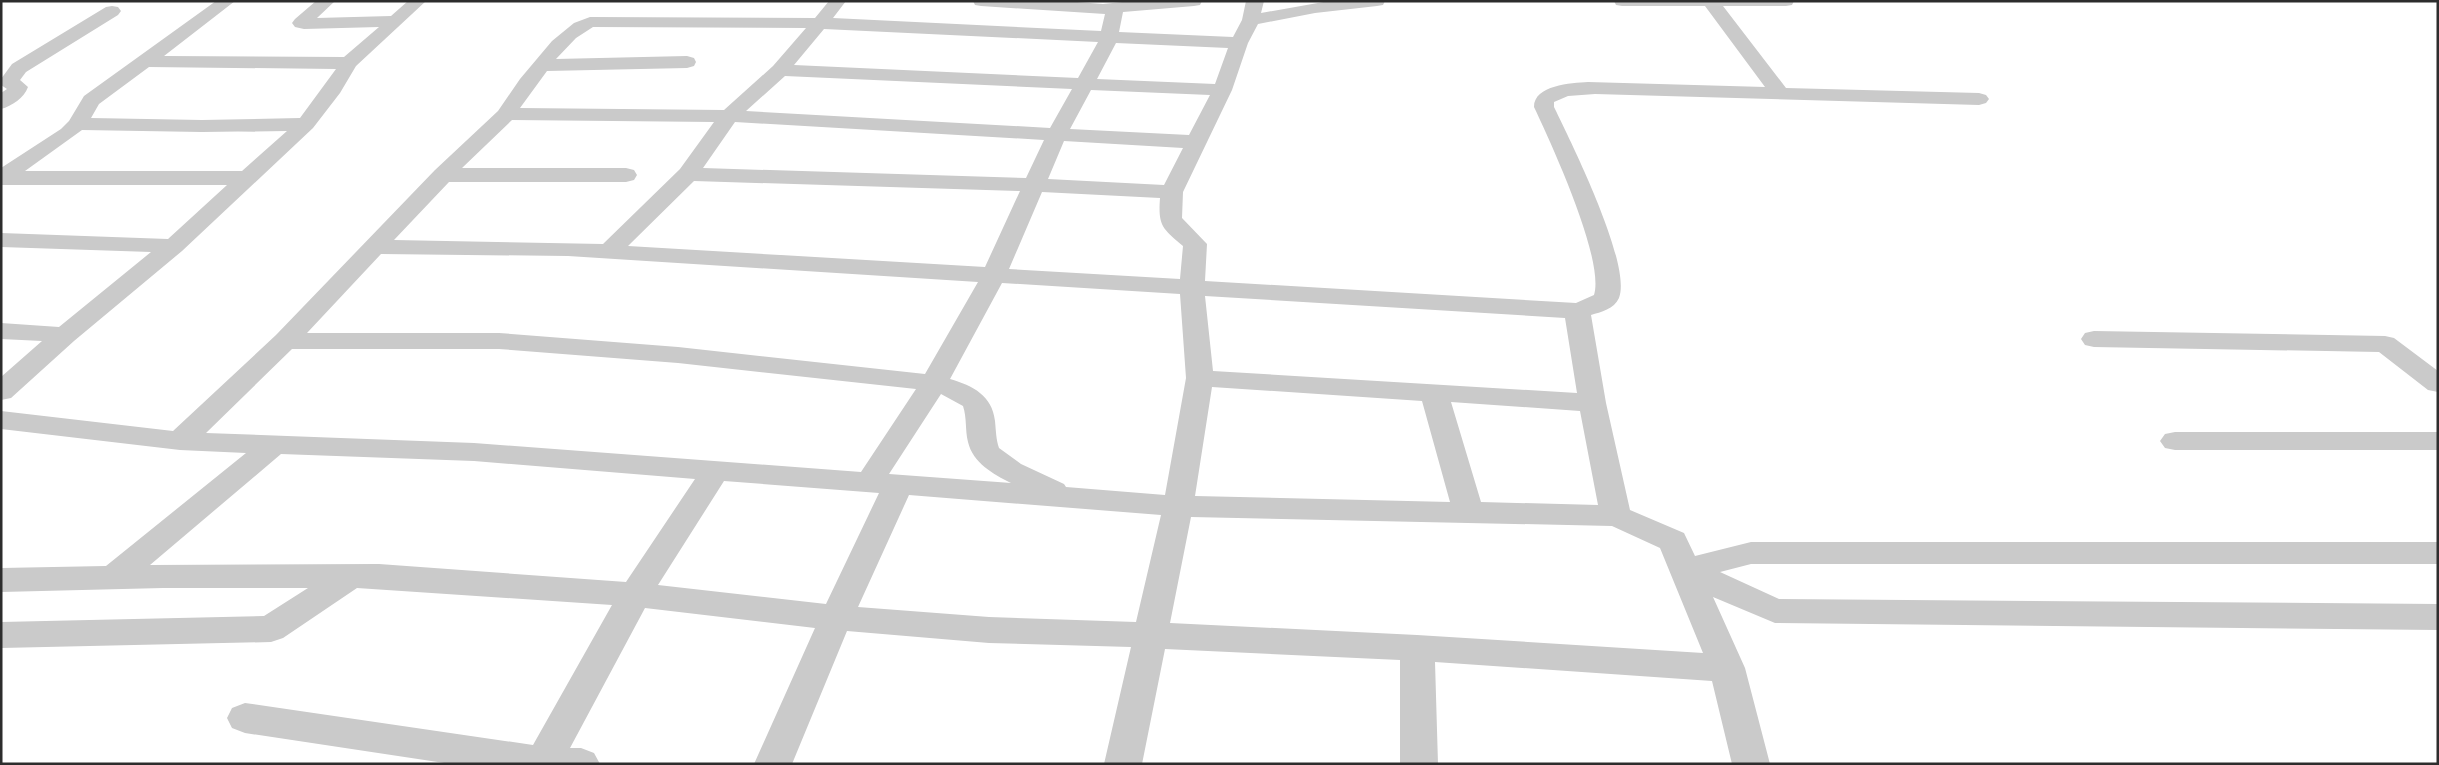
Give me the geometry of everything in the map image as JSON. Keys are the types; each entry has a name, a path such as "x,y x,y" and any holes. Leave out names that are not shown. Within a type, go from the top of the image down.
{"street":[{"path":"1,178 68,133 77,124 92,100 143,61 228,1"},
{"path":"332,1 327,1 301,22 304,24 395,21"},
{"path":"1,392 65,335 174,246 245,178 306,124 333,89 349,63 418,1"},
{"path":"608,252 688,174 729,116 780,70 838,1"},
{"path":"981,1 1115,8 1194,1"},
{"path":"1123,764 1178,506 1200,378 1192,286 1196,244 1175,227 1170,218 1172,192 1222,90 1253,11 1315,8 1377,1"},
{"path":"1622,1 1786,1"},
{"path":"1710,2 1779,92"},
{"path":"773,764 836,618 884,483 934,383 993,277 1056,136 1109,38 1115,8"},
{"path":"1,103 16,92 18,86 5,82 19,68 112,11"},
{"path":"180,440 285,340 443,175 507,114 511,105 542,65 577,27 590,22 818,23 1239,43"},
{"path":"143,61 349,63"},
{"path":"542,65 687,62"},
{"path":"780,70 1222,90"},
{"path":"374,248 568,249 993,277 1192,286 1577,311 1596,306 1606,299 1610,285 1601,246 1571,164 1544,107 1544,99 1554,93 1579,88 1979,99"},
{"path":"507,114 729,116 1056,136 1196,142"},
{"path":"77,124 202,126 306,124"},
{"path":"688,174 1034,185 1172,192"},
{"path":"443,175 626,175"},
{"path":"1,178 245,178"},
{"path":"1,240 174,246"},
{"path":"1577,311 1592,403 1616,516"},
{"path":"1,331 65,335"},
{"path":"2094,339 2386,344 2438,384"},
{"path":"285,340 499,341 678,355 934,383 972,399 979,409 982,439 990,456 1004,466 1064,497"},
{"path":"1200,378 1592,403"},
{"path":"1434,393 1468,512"},
{"path":"1,420 180,440 474,452 1178,506 1616,516 1674,541 1727,668 1751,764"},
{"path":"2175,441 2438,441"},
{"path":"114,577 275,444"},
{"path":"543,762 635,596 715,471"},
{"path":"1685,570 1751,553 2438,553"},
{"path":"1685,570 1775,611 2438,617"},
{"path":"1,635 271,629 350,576"},
{"path":"1,580 114,577 379,576 635,596 836,618 989,630 1152,635 1417,648 1727,668"},
{"path":"1417,648 1419,764"},
{"path":"245,718 543,762 581,764"}]}
